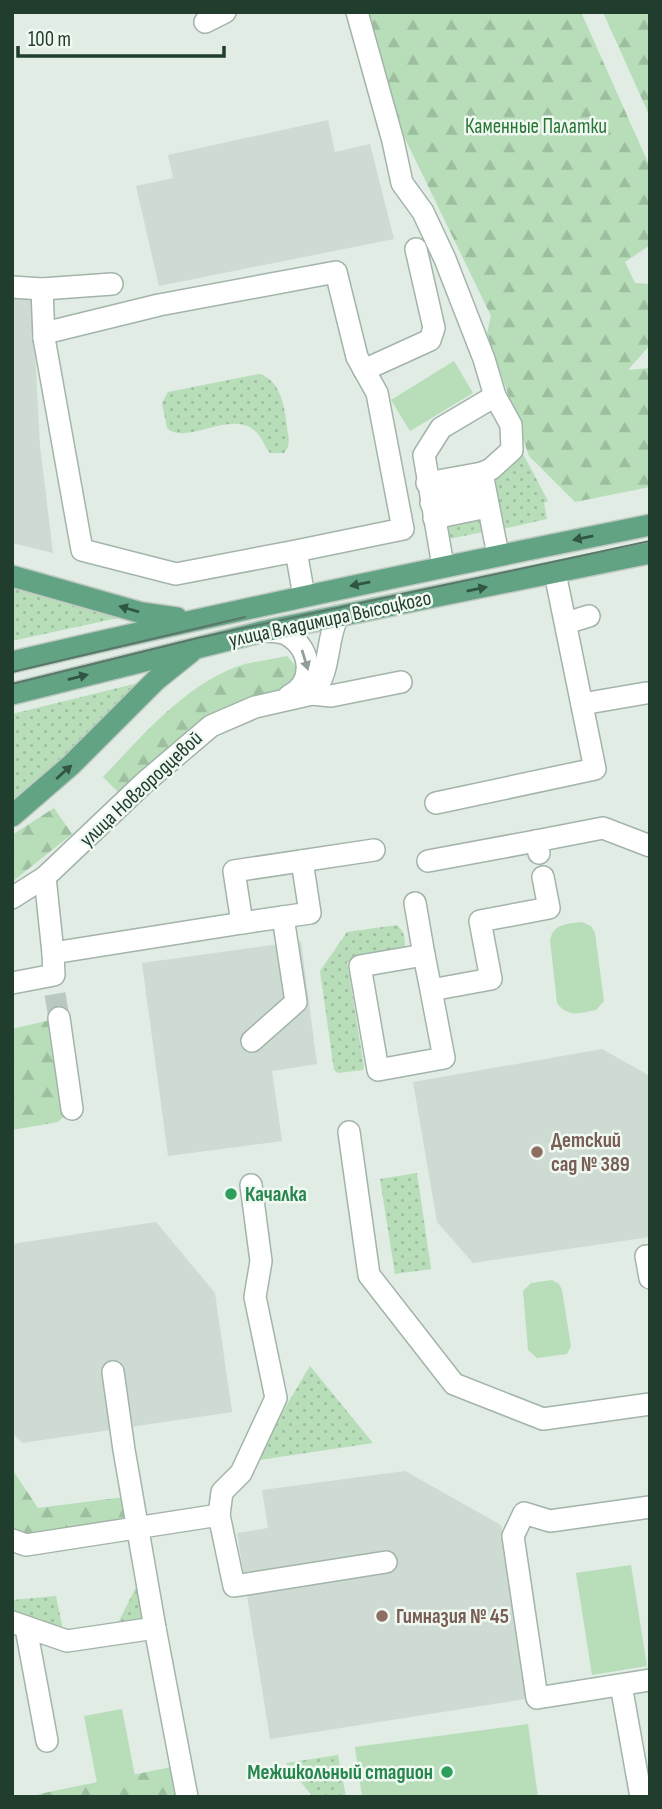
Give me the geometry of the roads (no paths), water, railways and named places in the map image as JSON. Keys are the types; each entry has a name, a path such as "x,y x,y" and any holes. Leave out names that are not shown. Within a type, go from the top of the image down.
{"main road":[{"name":"улица Владимира Высоцкого","path":"12,662 196,618 650,525"},
{"name":"улица Владимира Высоцкого","path":"12,694 265,631 650,553"},
{"path":"12,576 149,615 196,618"},
{"path":"12,816 71,765 156,680 182,658 208,644"}],"street":[{"path":"205,22 225,12"},
{"path":"357,12 402,183 423,212 445,259 484,359 495,396 511,425 512,450 491,469 485,491 498,555"},
{"path":"364,370 430,340 434,328 416,249"},
{"path":"42,289 44,338 73,471 82,550 176,574 402,529 377,393 357,357 335,272 159,305 65,327 49,332 44,338"},
{"path":"12,287 42,289 111,284"},
{"path":"443,566 424,455 441,428 495,396"},
{"path":"431,501 485,491"},
{"path":"431,501 485,491"},
{"path":"296,551 304,596"},
{"path":"436,803 595,769 555,573"},
{"path":"312,694 325,675 331,635 338,616"},
{"path":"566,623 589,616"},
{"name":"улица Новгородцевой","path":"265,631 286,634 297,643 307,662 307,677 300,690 281,700"},
{"name":"улица Новгородцевой","path":"12,898 45,877 144,783 211,726 255,707 281,700 312,694 360,696 401,682"},
{"path":"582,705 646,693"},
{"path":"428,861 538,847 603,828 650,846"},
{"path":"242,923 234,871 374,850"},
{"path":"53,953 310,913 302,861"},
{"path":"12,984 54,984 45,877"},
{"path":"431,990 491,979 480,921 549,908 543,877"},
{"path":"415,903 444,1058 378,1070 360,965 424,955"},
{"path":"252,1041 296,1002 283,917"},
{"path":"59,1018 72,1109"},
{"path":"349,1132 369,1275 454,1384 543,1419 650,1404"},
{"path":"251,1185 261,1261 255,1297 276,1398 241,1473 222,1492 219,1515 234,1586 386,1562"},
{"path":"650,1256 646,1256 650,1278"},
{"path":"113,1372 155,1628 187,1797"},
{"path":"650,1507 550,1521 524,1513 513,1536 537,1698 650,1681"},
{"path":"12,1540 26,1545 219,1515"},
{"path":"19,1625 67,1641 155,1628"},
{"path":"19,1625 47,1741"},
{"path":"621,1685 641,1797"}],"tunnel":[{"path":"55,994 59,1018"}],"tram line":[{"path":"12,684 198,638 650,541"},
{"path":"12,672 245,617"}],"place":[{"name":"Детский сад № 389","path":"537,1152"},
{"name":"Качалка","path":"231,1194"},
{"name":"Гимназия № 45","path":"382,1616"},
{"name":"Межшкольный стадион","path":"447,1772"}],"park label":[{"name":"Каменные Палатки","path":"536,126"}]}
